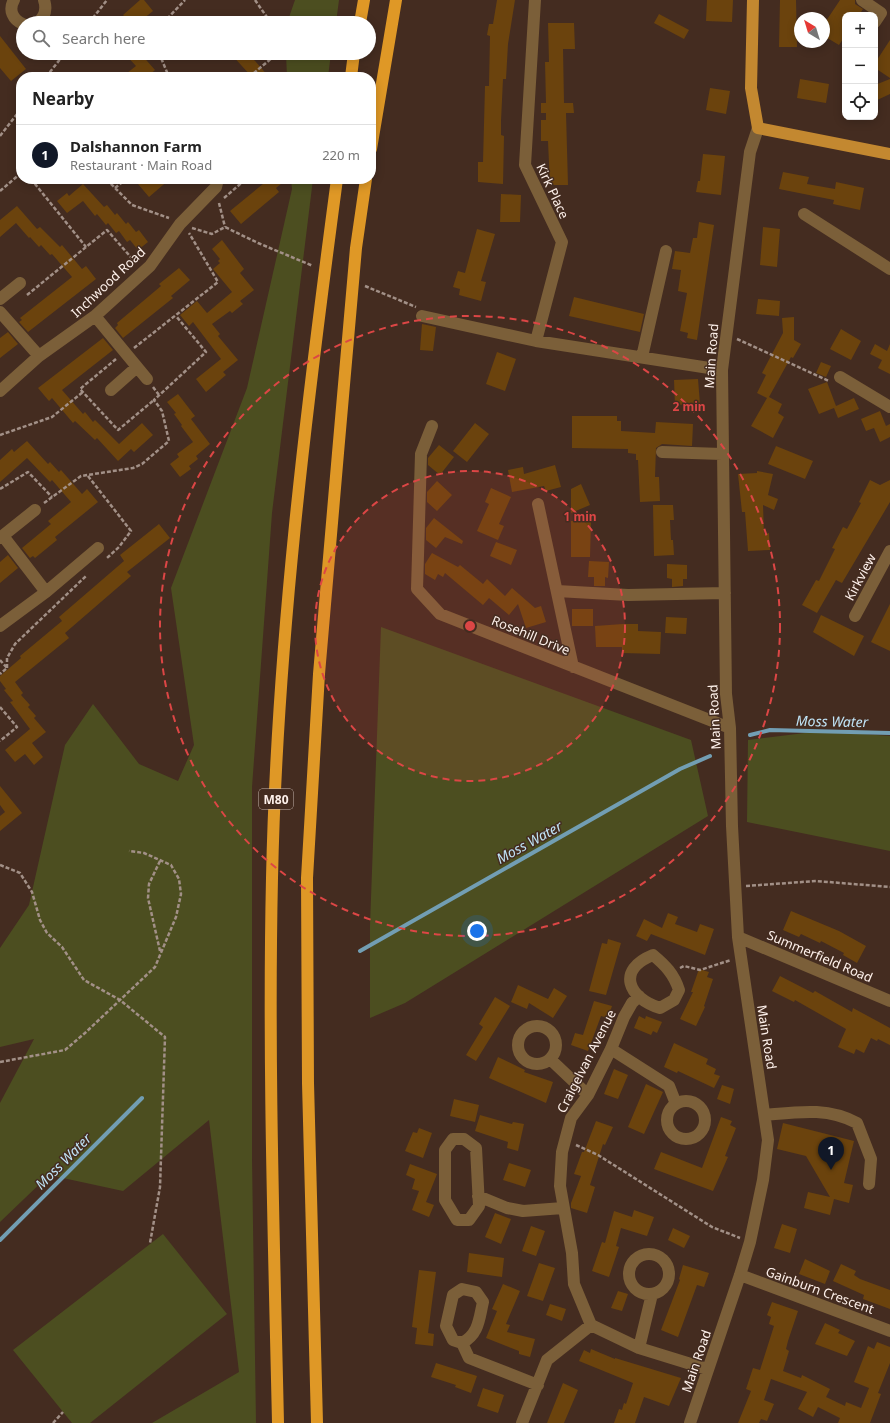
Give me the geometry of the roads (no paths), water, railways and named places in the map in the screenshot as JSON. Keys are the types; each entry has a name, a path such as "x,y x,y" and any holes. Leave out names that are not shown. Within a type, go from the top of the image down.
{"highway":[{"path":"361,16 364,0"},
{"path":"376,119 396,0"},
{"path":"352,72 353,60"},
{"name":"M80","path":"278,1423 272,1087 273,868 283,664 302,446 336,184"},
{"name":"M80","path":"317,1423 308,1084 307,878 319,674 356,248 365,184"}],"main road":[{"name":"Main Road","path":"753,0 751,88 758,128"},
{"path":"758,128 890,154"}],"street":[{"path":"14,0 11,8 12,14 16,20"},
{"path":"44,0 46,11 44,16"},
{"name":"Kirk Place","path":"535,0 525,165 562,242 536,341"},
{"path":"862,0 881,13 878,18"},
{"name":"Main Road","path":"690,1423 740,1276 750,1242 763,1180 768,1140 738,937 732,826 730,728 726,694 722,454 722,370 725,333 750,152 758,128"},
{"name":"Inchwood Road","path":"0,391 39,356 95,316 144,272 180,224 216,187 217,184"},
{"path":"804,214 890,269"},
{"path":"642,357 666,251"},
{"path":"0,299 20,283"},
{"path":"0,312 39,356"},
{"path":"95,316 147,379"},
{"path":"422,316 536,341 722,370"},
{"path":"111,390 137,367"},
{"path":"840,377 890,407"},
{"name":"Rosehill Drive","path":"432,426 420,454 417,589 440,614 730,728"},
{"path":"662,452 722,454"},
{"path":"538,504 573,667"},
{"path":"35,510 1,537 46,592"},
{"path":"0,626 46,592 98,548"},
{"name":"Kirkview","path":"855,616 890,553"},
{"path":"557,591 628,595 725,593"},
{"name":"Summerfield Road","path":"738,937 890,1001"},
{"path":"653,955 666,965 676,981 679,990 674,1000 660,1008 646,1004 639,996 630,981 631,971 640,961 653,955"},
{"name":"Craigelvan Avenue","path":"591,1325 574,1284 572,1253 560,1186 562,1152 571,1118 588,1095 611,1049 624,1017 632,1003 639,996"},
{"path":"611,1049 669,1086 676,1104"},
{"path":"550,1059 588,1095"},
{"path":"765,1115 815,1111 842,1115 857,1123 871,1159 869,1184"},
{"path":"453,1139 464,1139 476,1148 478,1196 479,1206 469,1220 457,1220 445,1200 445,1150 453,1139"},
{"path":"478,1196 507,1208 524,1211 563,1208"},
{"name":"Gainburn Crescent","path":"740,1276 890,1331"},
{"path":"639,1348 652,1294"},
{"path":"522,1423 547,1360 591,1325 639,1348 708,1369"},
{"path":"462,1343 469,1358 538,1385"}],"waterway":[{"name":"Moss Water","path":"750,735 770,730 890,733"},
{"name":"Moss Water","path":"360,951 680,769 710,756"},
{"name":"Moss Water","path":"0,1240 142,1098"}],"place":[{"name":"Dalshannon Farm","path":"831,1170"}]}
